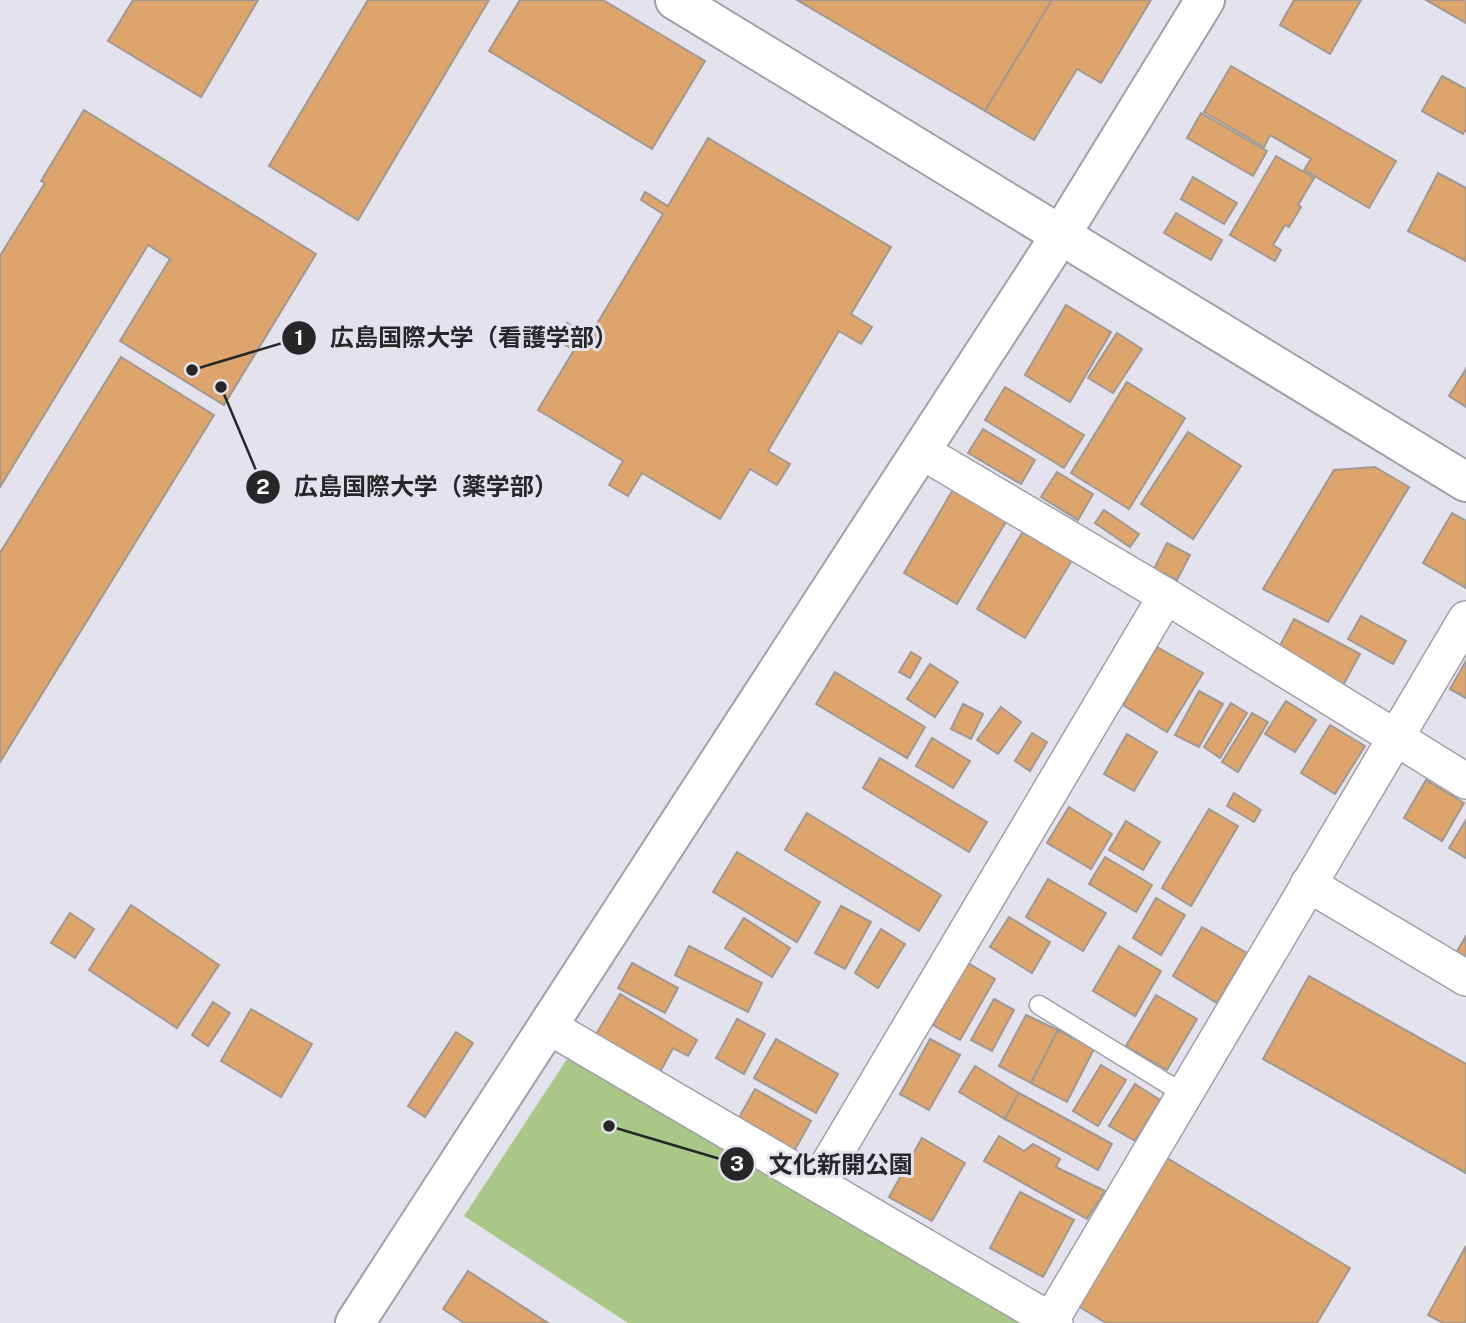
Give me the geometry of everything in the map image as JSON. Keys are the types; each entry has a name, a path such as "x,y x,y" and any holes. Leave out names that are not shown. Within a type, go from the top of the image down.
{"street":[{"path":"675,0 1466,482"},
{"path":"355,1323 1060,236 1205,0"},
{"path":"921,451 1166,596 1466,781"},
{"path":"818,1182 1166,596"},
{"path":"548,1026 1053,1322 1184,1094 1466,619"},
{"path":"1308,884 1466,978"}],"lane":[{"path":"1039,1005 1184,1094"}],"green space":[{"path":"577,1058 1030,1323 628,1323 464,1216 567,1059"}],"building":[{"path":"133,0 258,0 201,97 108,41"},
{"path":"368,0 489,0 358,220 269,166"},
{"path":"520,0 603,0 705,61 652,149 489,51"},
{"path":"797,0 1052,0 985,111"},
{"path":"1052,0 1151,0 1101,83 1077,69 1034,140 985,111"},
{"path":"1294,0 1361,0 1330,54 1280,25"},
{"path":"1426,0 1466,0 1466,23"},
{"path":"1231,66 1396,161 1369,208 1304,170 1311,159 1270,135 1264,147 1204,112"},
{"path":"1442,76 1466,89 1466,129 1463,134 1422,111"},
{"path":"84,110 316,254 224,405 120,341 170,259 148,245 0,487 0,256 45,183 41,181"},
{"path":"1201,113 1267,151 1253,176 1187,138"},
{"path":"708,138 891,247 851,314 872,327 861,344 839,331 768,451 790,464 777,485 750,469 720,519 642,473 628,496 609,485 623,461 538,410 574,350 556,340 567,323 589,337 663,214 641,200 645,192 668,206"},
{"path":"1276,156 1314,178 1289,227 1285,225 1273,245 1281,250 1275,261 1230,235"},
{"path":"1438,173 1466,188 1466,261 1408,231"},
{"path":"1193,177 1237,203 1224,224 1181,199"},
{"path":"1176,213 1222,240 1211,260 1164,233"},
{"path":"1066,305 1111,332 1070,402 1025,375"},
{"path":"1117,333 1142,349 1113,393 1088,378"},
{"path":"121,357 214,415 0,762 0,553"},
{"path":"1466,369 1466,407 1449,396"},
{"path":"1127,382 1185,418 1129,509 1071,473"},
{"path":"1005,387 1084,435 1064,468 985,420"},
{"path":"983,429 1035,460 1021,484 968,453"},
{"path":"1188,432 1241,466 1193,539 1141,504"},
{"path":"1375,467 1409,487 1328,622 1263,589 1334,470"},
{"path":"1057,472 1093,494 1078,520 1041,497"},
{"path":"954,488 1007,520 957,604 904,573"},
{"path":"1104,510 1139,534 1130,547 1095,523"},
{"path":"1452,513 1466,521 1466,588 1423,563"},
{"path":"1023,531 1072,560 1025,638 977,609"},
{"path":"1167,543 1190,555 1177,580 1154,569"},
{"path":"1361,616 1406,641 1393,664 1348,639"},
{"path":"1294,619 1360,654 1339,693 1274,657"},
{"path":"1157,647 1203,673 1167,732 1123,705"},
{"path":"911,652 921,658 910,678 899,672"},
{"path":"1466,661 1466,698 1450,689"},
{"path":"930,664 958,682 935,717 907,699"},
{"path":"835,672 925,727 907,758 816,704"},
{"path":"1199,691 1223,704 1199,747 1175,735"},
{"path":"1286,701 1316,720 1295,752 1265,734"},
{"path":"1231,703 1247,713 1220,758 1204,747"},
{"path":"963,704 983,714 971,739 951,729"},
{"path":"1001,707 1021,722 998,754 977,740"},
{"path":"1252,713 1268,722 1238,772 1222,762"},
{"path":"1330,725 1365,746 1335,794 1301,773"},
{"path":"1032,733 1047,742 1030,771 1015,761"},
{"path":"1127,734 1157,752 1134,791 1104,774"},
{"path":"932,738 970,761 953,788 916,766"},
{"path":"880,758 987,822 969,852 863,788"},
{"path":"1426,780 1464,803 1442,841 1404,818"},
{"path":"1234,793 1261,810 1254,822 1227,806"},
{"path":"1069,807 1112,834 1091,869 1047,843"},
{"path":"1209,809 1238,826 1191,906 1162,888"},
{"path":"807,813 941,895 919,931 785,850"},
{"path":"1466,820 1466,858 1449,848"},
{"path":"1126,821 1160,842 1143,870 1109,850"},
{"path":"737,852 820,902 797,942 713,892"},
{"path":"1105,857 1152,885 1136,912 1089,884"},
{"path":"1048,879 1106,913 1083,951 1026,917"},
{"path":"1156,898 1185,915 1161,955 1133,938"},
{"path":"131,905 219,965 177,1028 89,970"},
{"path":"841,906 871,922 845,969 815,953"},
{"path":"70,913 94,929 75,958 51,943"},
{"path":"1009,917 1050,942 1032,973 990,947"},
{"path":"744,918 790,948 772,977 725,948"},
{"path":"1202,927 1247,953 1217,1003 1173,976"},
{"path":"881,929 905,944 878,988 855,973"},
{"path":"1466,936 1466,962 1455,955"},
{"path":"689,946 762,983 748,1012 675,975"},
{"path":"1119,946 1161,971 1135,1016 1093,991"},
{"path":"632,963 678,988 665,1013 618,988"},
{"path":"968,963 995,979 960,1040 933,1025"},
{"path":"1309,976 1466,1064 1466,1173 1263,1059"},
{"path":"620,994 697,1040 688,1056 673,1048 659,1074 595,1036"},
{"path":"1156,995 1197,1019 1167,1070 1126,1046"},
{"path":"994,999 1014,1010 992,1051 971,1040"},
{"path":"213,1002 230,1013 208,1046 192,1035"},
{"path":"251,1009 312,1044 281,1097 221,1061"},
{"path":"1026,1015 1058,1030 1031,1083 999,1066"},
{"path":"737,1019 765,1034 744,1074 716,1058"},
{"path":"1058,1030 1094,1049 1067,1102 1031,1083"},
{"path":"456,1032 473,1043 425,1117 408,1106"},
{"path":"776,1039 838,1074 816,1113 754,1078"},
{"path":"930,1039 960,1055 929,1110 900,1094"},
{"path":"1101,1065 1126,1080 1098,1126 1073,1111"},
{"path":"975,1066 1019,1093 1005,1119 959,1092"},
{"path":"1135,1084 1160,1100 1135,1141 1109,1126"},
{"path":"755,1089 811,1121 793,1153 737,1121"},
{"path":"1019,1093 1112,1144 1098,1170 1005,1119"},
{"path":"999,1136 1024,1151 1033,1144 1060,1159 1056,1167 1105,1191 1087,1219 984,1161"},
{"path":"922,1138 965,1163 932,1221 889,1197"},
{"path":"1167,1158 1350,1268 1317,1323 1106,1323 1078,1306"},
{"path":"1020,1192 1074,1220 1043,1277 990,1248"},
{"path":"1466,1246 1466,1323 1443,1323 1428,1315"},
{"path":"468,1271 548,1323 464,1323 443,1309"}],"place":[{"name":"広島国際大学（看護学部）","path":"192,370"},
{"name":"広島国際大学（薬学部）","path":"221,387"},
{"name":"文化新開公園","path":"609,1126"}]}
